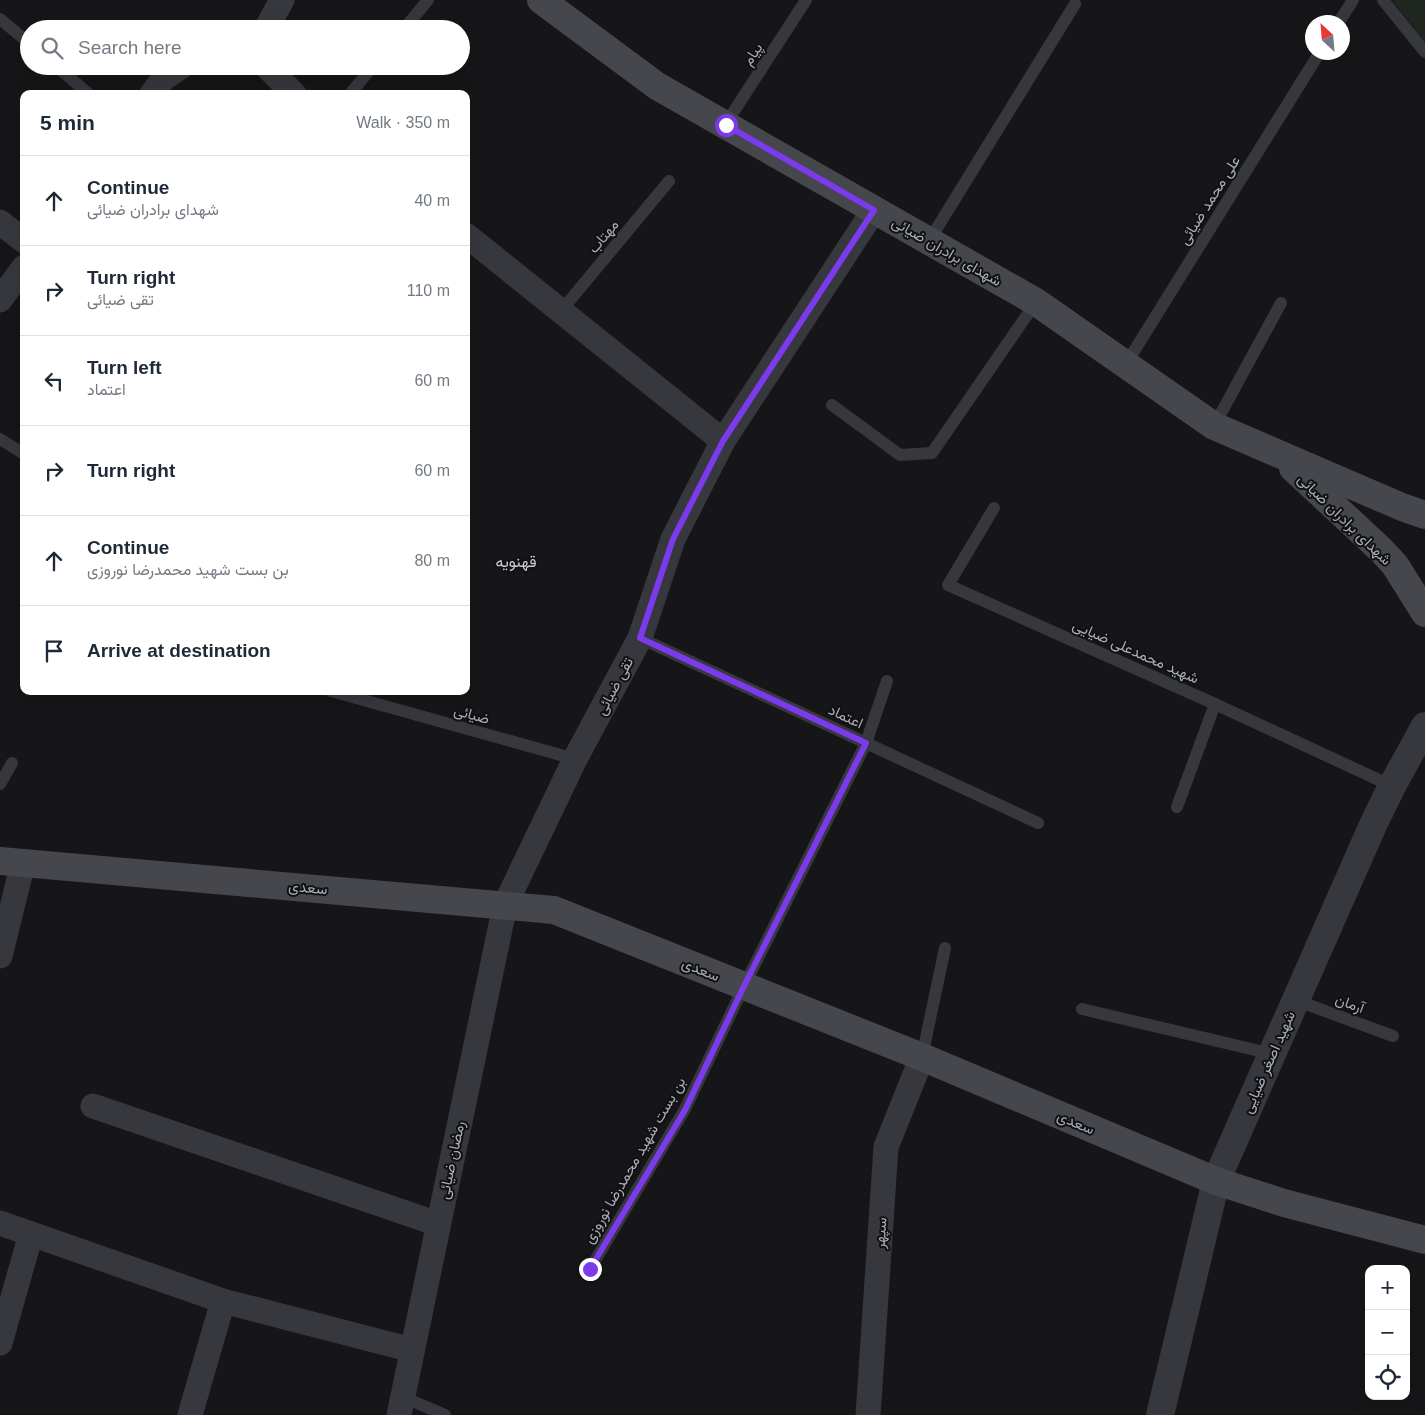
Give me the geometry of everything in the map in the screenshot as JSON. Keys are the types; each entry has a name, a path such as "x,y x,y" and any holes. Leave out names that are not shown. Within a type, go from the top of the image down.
{"main road":[{"name":"شهدای برادران ضیائی","path":"541,0 658,86 1036,302 1214,426 1402,507 1425,515"},
{"name":"شهدای برادران ضیائی","path":"1277,453 1382,550 1425,613"},
{"name":"سعدی","path":"11,862 554,910 922,1057 1216,1181 1284,1203 1425,1240"}],"street":[{"path":"271,20 282,0"},
{"path":"155,90 163,79 169,75"},
{"path":"275,75 290,90"},
{"name":"تقی ضیائی","path":"505,905 574,759 640,638 673,539 723,441 874,210"},
{"path":"0,222 20,238"},
{"path":"470,238 723,441"},
{"path":"0,300 20,272"},
{"name":"شهید اصغر ضیایی","path":"1160,1415 1216,1181 1392,786 1425,726"},
{"path":"0,956 11,862"},
{"name":"رمضان ضیائی","path":"401,1406 505,905"},
{"name":"سپهر","path":"868,1415 886,1147 922,1057"},
{"path":"93,1106 438,1224"},
{"path":"0,1222 223,1301 412,1350"},
{"path":"0,1342 31,1234"},
{"path":"190,1415 223,1301"}],"lane":[{"path":"411,20 428,0"},
{"name":"پیام","path":"726,125 806,0"},
{"path":"1343,15 1353,0"},
{"path":"1383,0 1425,52"},
{"path":"929,241 1075,4"},
{"path":"0,19 20,36"},
{"name":"علی محمد ضیائی","path":"1126,364 1315,60"},
{"path":"67,75 84,90"},
{"path":"353,90 366,75"},
{"name":"مهتاب","path":"562,311 669,181"},
{"path":"832,405 900,455 932,454 1036,302"},
{"path":"1214,426 1281,303"},
{"path":"0,439 20,452"},
{"name":"شهید محمدعلی ضیایی","path":"994,508 948,585 1215,704 1392,786"},
{"name":"اعتماد","path":"640,638 1038,823"},
{"name":"بن بست شهید محمدرضا نوروزی","path":"590,1269 685,1110 744,986 866,743 887,681"},
{"name":"ضیائی","path":"345,695 574,759"},
{"path":"1177,807 1215,704"},
{"path":"0,784 12,763"},
{"path":"922,1057 945,948"},
{"name":"آرمان","path":"1296,1000 1393,1036"},
{"path":"1082,1009 1272,1054"},
{"path":"401,1406 445,1415"}],"shaded area":[{"path":"1392,0 1425,0 1425,42"}],"district":[{"name":"قهنویه","path":"516,561"}],"route":[{"path":"590,1269 685,1110 744,986 866,743 640,638 673,539 723,441 874,210 726,125"}]}
